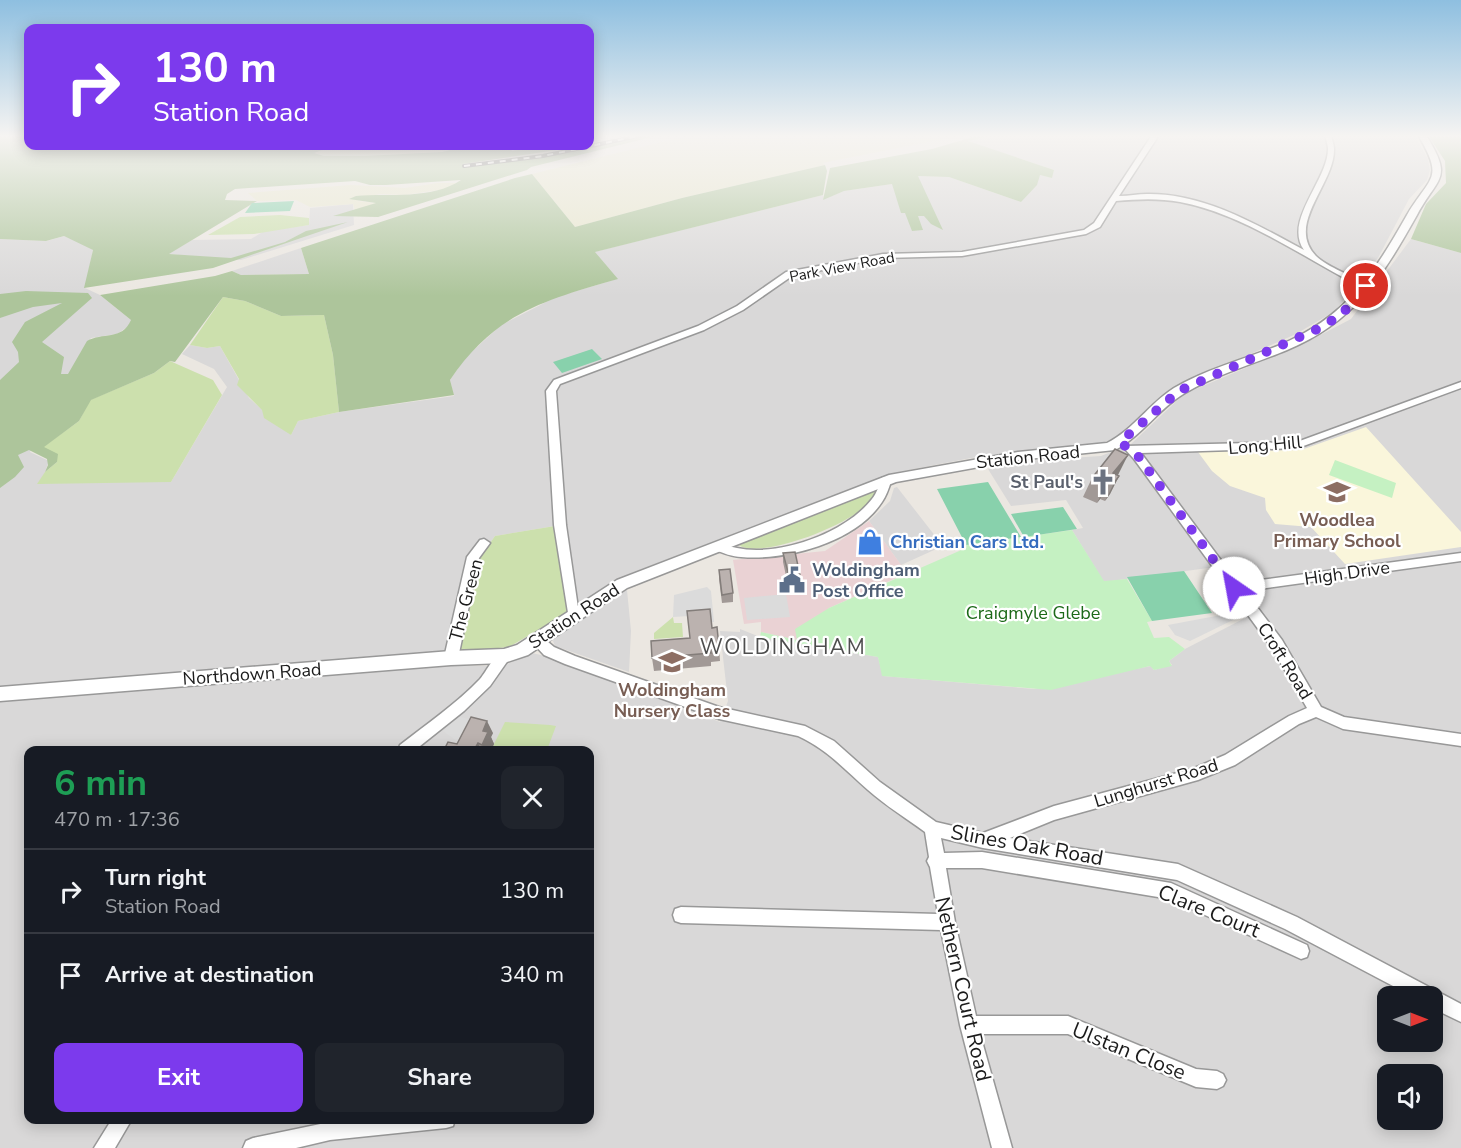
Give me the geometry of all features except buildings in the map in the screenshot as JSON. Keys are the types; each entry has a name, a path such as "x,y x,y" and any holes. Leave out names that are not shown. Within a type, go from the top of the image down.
{"street":[{"name":"Park View Road","path":"573,615 560,525 551,392 557,382 701,328 740,308 789,274 883,256 962,254 1078,234 1097,225 1122,189"},
{"path":"1317,189 1306,214 1302,234 1305,248 1326,267"},
{"name":"Station Road","path":"504,656 537,641 622,584 886,481 974,462 1126,446 1179,391 1322,327 1342,314 1386,259 1419,201 1432,189"},
{"path":"1115,199 1152,195 1197,203 1261,231 1366,286"},
{"name":"Long Hill","path":"1126,446 1298,446 1461,385"},
{"name":"Croft Road","path":"1126,446 1277,644 1316,711"},
{"path":"718,547 729,553 749,554 804,546 823,540 866,512 879,498 886,481"},
{"name":"The Green","path":"451,658 473,557 484,543"},
{"name":"High Drive","path":"1234,588 1461,557"},
{"name":"Slines Oak Road","path":"537,641 549,651 570,660 719,714 800,730 815,737 829,745 875,786 932,828 983,841 1108,859 1178,872 1291,923 1410,986"},
{"path":"410,746 478,688 497,669 504,656"},
{"name":"Northdown Road","path":"0,694 451,658 504,656"},
{"path":"1316,711 1343,723 1461,740"},
{"name":"Lunghurst Road","path":"983,841 1054,813 1193,775 1230,760 1294,720 1316,711"},
{"name":"Nethern Court Road","path":"932,828 935,861 969,1025 1002,1148"},
{"name":"Clare Court","path":"935,861 982,860 1163,889 1199,902 1301,951"},
{"path":"681,915 947,922"},
{"name":"Slines Oak Road","path":"1443,1003 1461,1013"},
{"name":"Ulstan Close","path":"969,1025 1068,1025 1196,1078 1217,1080"},
{"path":"104,1148 120,1124"},
{"path":"253,1148 330,1131 398,1124"}],"shaded area":[{"path":"861,189 982,189 1021,202 1030,189 1419,189 1409,199 1378,258 1335,311 1296,334 1173,388 1116,437 1103,443 971,458 893,473 634,572 618,579 578,604 567,524 495,536 478,560 457,652 0,689 0,239 47,241 64,236 83,243 93,250 85,288 100,295 131,320 129,326 117,334 91,338 81,352 30,452 49,461 45,472 171,482 227,387 214,369 182,354 190,345 207,348 220,346 249,398 291,435 298,421 339,412 454,396 450,380 465,358 501,325 556,297 617,279 594,252 823,195 824,199 844,191"},
{"path":"353,204 354,225 241,260 168,254 192,240 251,239 264,231 309,225 310,208"},
{"path":"1411,239 1461,253 1461,1148 0,1148 0,701 448,666 503,666 532,653 720,722 728,701 720,631 740,632 740,629 760,637 878,657 883,676 1034,689 1151,666 1154,670 1172,665 1169,661 1185,649 1245,618 1208,568 1104,582 1072,530 1083,528 1066,500 1011,506 988,469 1023,461 1101,456 1131,444 1184,394 1309,341 1351,319"},
{"path":"301,248 309,274 241,275 232,271"},
{"name":"Woodlea Primary School","path":"1366,427 1461,532 1461,547 1345,564 1311,527 1275,524 1266,510 1265,498 1230,486 1212,471 1198,452 1301,450"},
{"path":"897,487 943,546 901,565 869,521 890,501 894,488"},
{"path":"869,521 907,573 829,608 797,640 761,632 761,622 744,624 733,560 825,551"},
{"path":"707,587 711,591 714,622 688,623 689,616 673,617 674,595"},
{"path":"627,590 631,631 629,672 555,646 553,641 557,634 613,596"},
{"path":"786,594 790,617 747,620 744,598"},
{"path":"1232,613 1235,619 1190,641 1175,635 1168,625"},
{"path":"457,716 477,721 464,746 443,731"}],"green space":[{"path":"0,189 241,189 235,189 227,194 225,200 257,201 169,254 231,258 285,242 306,231 348,222 213,268 84,288 93,250 64,236 46,241 0,239"},
{"path":"305,189 447,189 404,195 379,194 357,201 377,203 355,210 353,204 310,207 296,200 257,201 248,193"},
{"path":"443,189 468,189 378,217 333,216 376,203 349,199 356,196 437,191"},
{"path":"483,189 544,189 575,227 723,189 824,189 823,195 595,252 618,279 567,294 524,312 504,324 467,357 450,380 454,395 339,412 333,355 324,315 281,316 245,301 223,297 175,362 170,361 154,373 91,400 79,421 44,447 58,454 57,462 45,472 48,465 47,459 29,450 18,455 24,467 0,488 0,380 19,362 18,352 12,342 25,322 62,303 33,307 0,318 0,294 26,291 88,293 92,298 42,342 64,357 61,374 68,374 87,341 117,334 127,327 131,320 100,295 215,276 232,271 241,275 309,274 301,248"},
{"path":"544,189 723,189 682,198 575,227"},
{"path":"825,189 861,189 844,191 823,200"},
{"path":"893,189 924,189 943,230 931,224 924,216 918,216 923,230 912,231 905,213 901,213"},
{"path":"982,189 1034,189 1021,202"},
{"path":"1441,189 1461,189 1461,253 1411,239 1426,204"},
{"path":"294,201 290,211 245,213 252,203"},
{"path":"280,215 309,218 309,225 254,234 208,235 240,217"},
{"path":"223,297 245,301 281,316 324,315 333,355 339,412 298,421 291,435 264,418 262,410 237,385 239,379 220,346 207,348 190,345"},
{"path":"592,349 602,359 562,373 553,362"},
{"path":"170,361 213,380 222,395 171,482 37,484 45,472 57,462 43,447 79,421 90,400 154,373"},
{"path":"1335,460 1396,483 1392,498 1329,475"},
{"path":"988,482 1021,537 966,545 937,489"},
{"path":"876,490 871,501 858,512 815,534 769,547 751,549 739,545"},
{"path":"1063,507 1077,529 1024,537 1011,514"},
{"path":"555,526 568,607 567,613 509,647 457,652 478,560 495,536"},
{"name":"Craigmyle Glebe","path":"1072,530 1104,581 1127,579 1152,621 1147,622 1154,638 1169,637 1185,649 1169,661 1172,666 1154,670 1150,666 1051,690 882,676 878,657 760,637 761,632 797,640 795,629 829,608 966,548 966,545"},
{"path":"1184,571 1212,613 1152,621 1127,577"},
{"path":"673,617 674,623 682,623 683,637 654,639 654,633"},
{"path":"505,722 556,726 548,746 493,746"}],"place":[{"name":"St Paul's","path":"1103,482"},
{"name":"Woodlea Primary School","path":"1337,492"},
{"name":"Christian Cars Ltd.","path":"870,542"},
{"name":"Woldingham Post Office","path":"792,580"},
{"name":"Woldingham Nursery Class","path":"672,662"}],"district":[{"name":"WOLDINGHAM","path":"783,647"}],"route":[{"path":"1234,588 1138,456 1120,442 1179,391 1322,327 1342,314 1366,286"}]}
